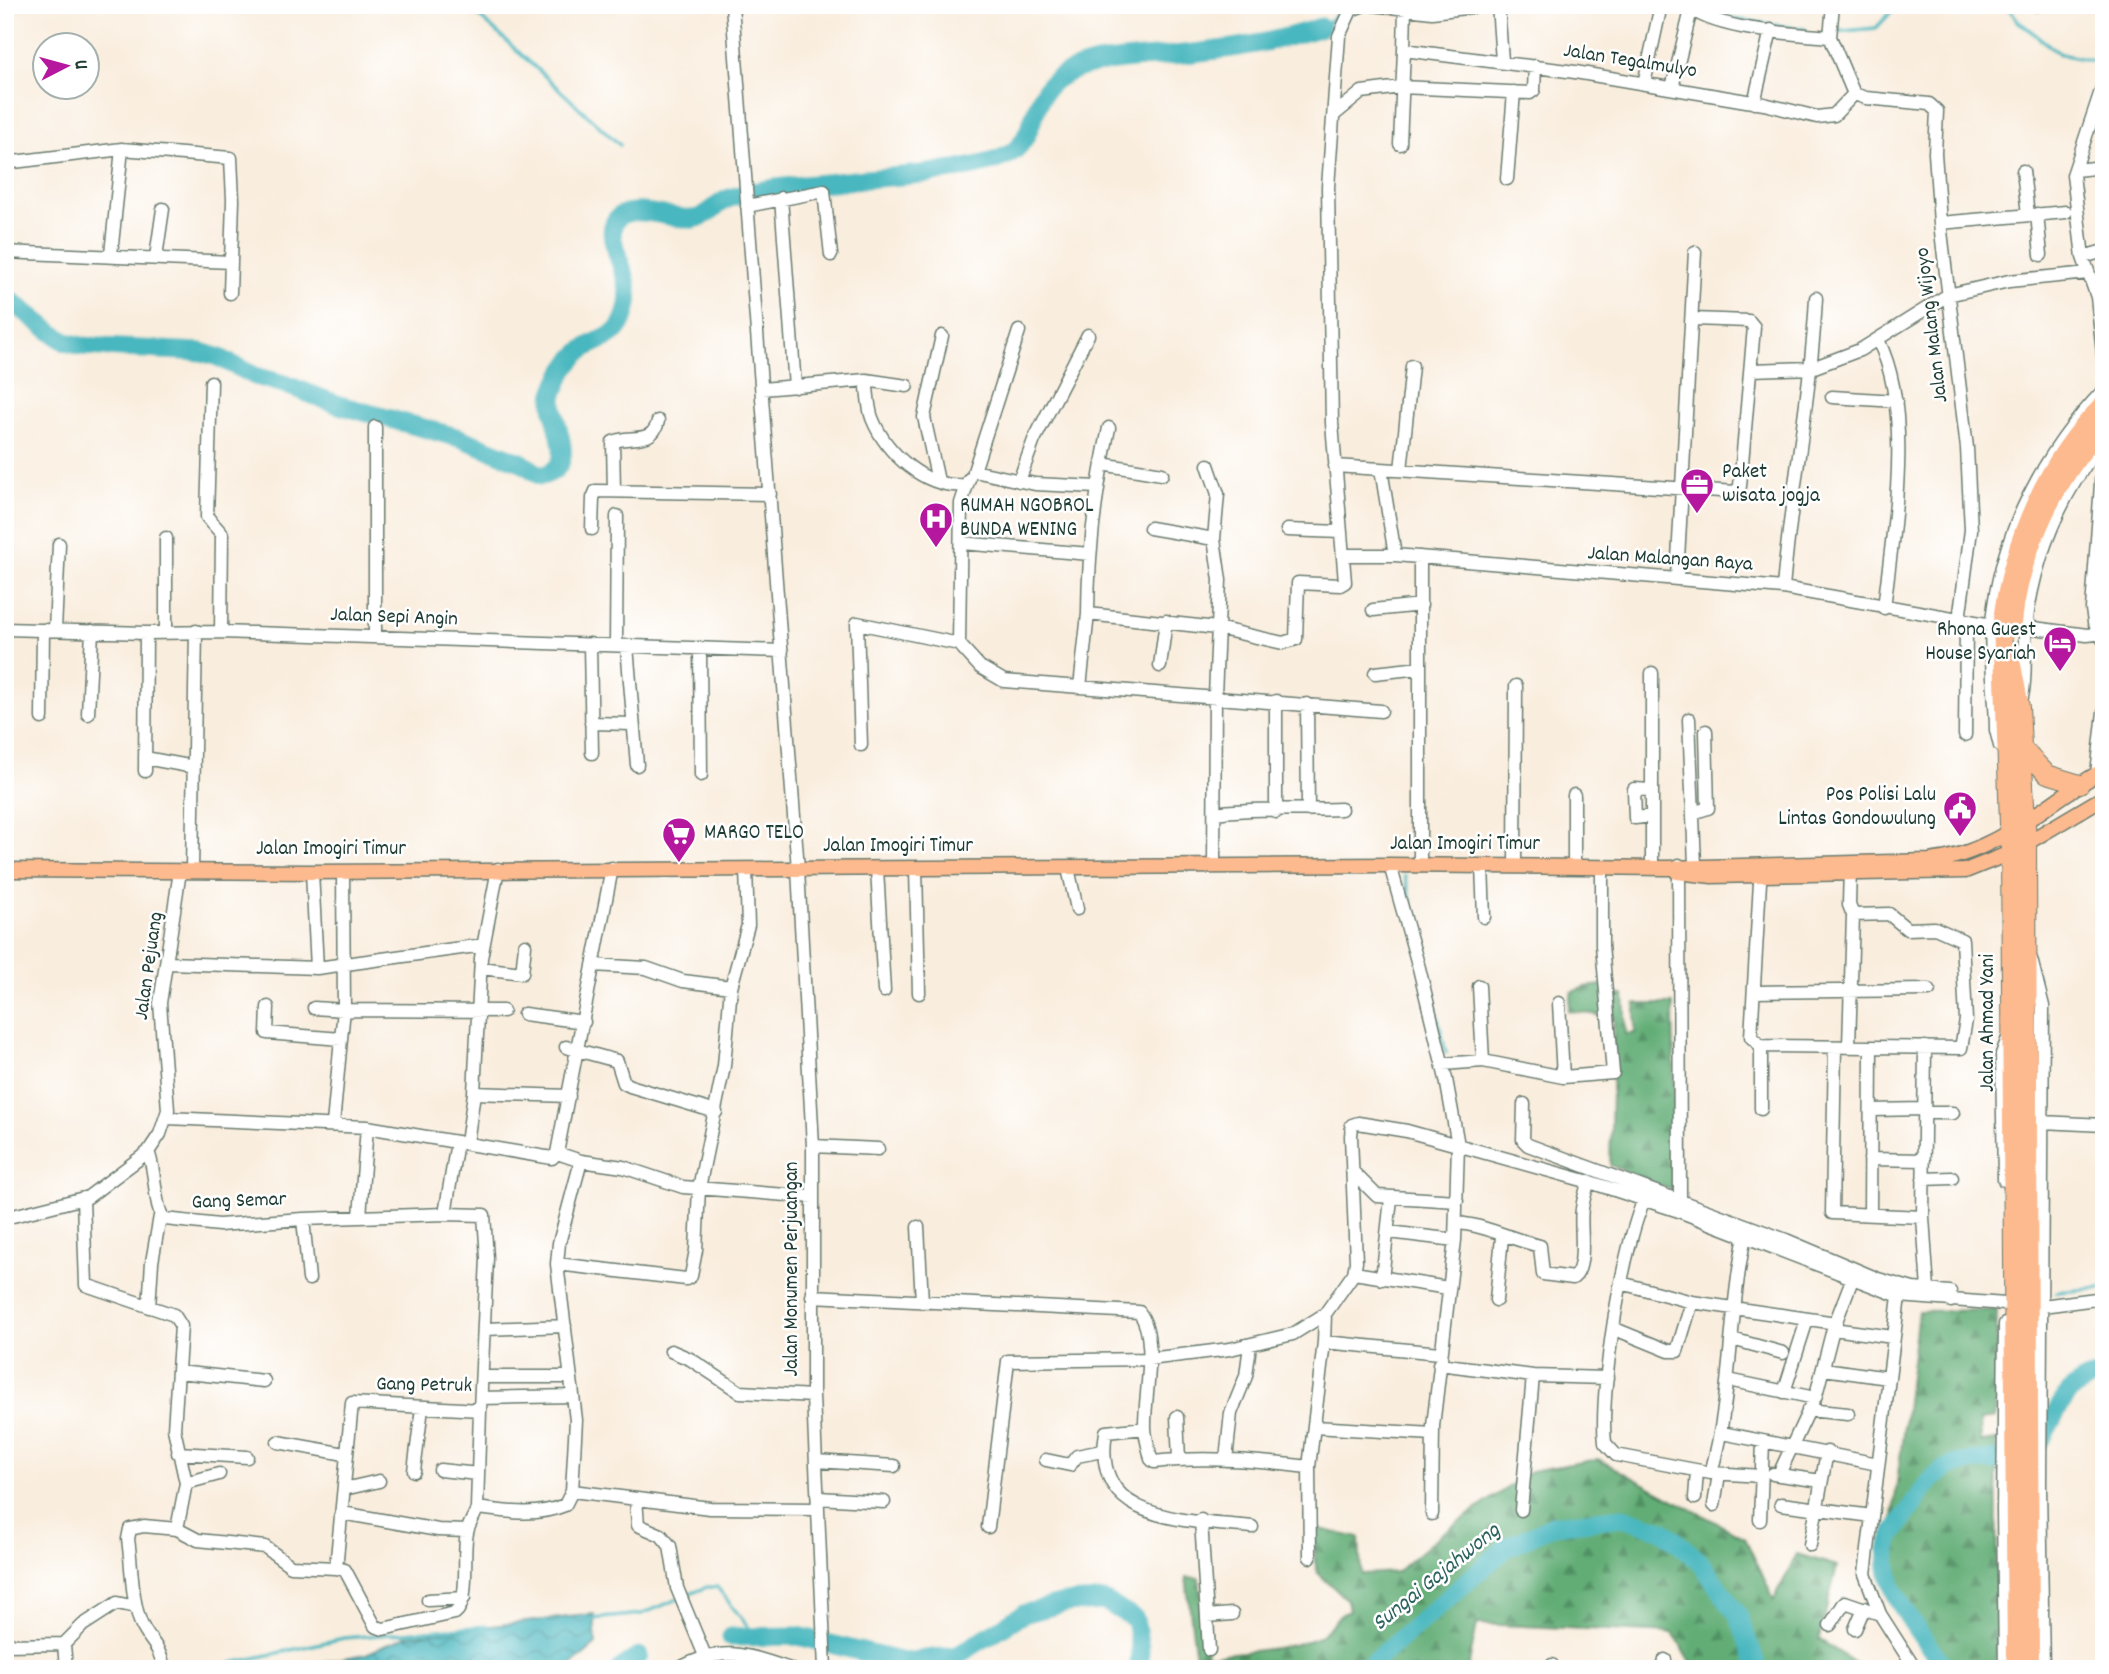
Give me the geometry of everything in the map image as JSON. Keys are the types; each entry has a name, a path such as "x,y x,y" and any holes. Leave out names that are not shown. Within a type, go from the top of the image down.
{"highway":[{"name":"Jalan Ahmad Yani","path":"2017,1669 2022,1376 2020,1171 2012,1024 2010,853 2002,620 2007,586 2040,490 2072,440 2104,404"},
{"name":"Jalan Ahmad Yani","path":"2020,1171 2029,952 2027,843 2020,708 2010,654 2020,588 2048,509 2079,456 2104,426"},
{"path":"2023,749 2047,774 2080,784"},
{"name":"Jalan Ahmad Yani","path":"2021,1495 2030,1669"}],"main road":[{"name":"Jalan Imogiri Timur","path":"1849,869 1946,860 1980,848 2101,772"},
{"name":"Jalan Imogiri Timur","path":"5,870 342,872 1214,865 1669,868 1695,865 1761,870 1965,871 2010,853 2104,797"},
{"name":"Jalan Imogiri Timur","path":"1669,868 1712,876 1761,870"}],"street":[{"name":"Jalan Monumen Perjuangan","path":"732,5 799,869 813,1146 813,1396 825,1669"},
{"path":"1088,614 1217,628 1283,643 1294,640 1298,635 1298,583 1343,584 1335,466 1328,187 1343,11 1364,5"},
{"path":"1373,5 1432,12 1490,5"},
{"path":"1498,5 1502,61"},
{"path":"1644,84 1661,5"},
{"path":"1833,5 1830,32 1854,93"},
{"path":"1400,144 1405,7"},
{"path":"1672,88 1689,7 1707,18 1771,30 1830,32"},
{"path":"1755,103 1771,30"},
{"path":"1404,50 1535,66"},
{"name":"Jalan Tegalmulyo","path":"1514,92 1532,92 1535,66 1828,117 1844,107 1854,93"},
{"path":"2103,83 2073,175 2083,257 2100,296 2104,363"},
{"path":"1335,114 1362,92 1401,87 1514,92 1507,179"},
{"name":"Jalan Malang Wijoyo","path":"1854,93 1866,98 1935,107 1940,223 1967,448 1970,530 1962,621 1965,735"},
{"path":"5,163 122,149 231,158 230,293"},
{"path":"111,254 122,149"},
{"path":"2077,166 2104,167"},
{"path":"2023,171 2041,255"},
{"path":"749,205 824,191 831,256"},
{"path":"779,199 795,387"},
{"path":"156,257 163,209"},
{"path":"1940,223 2066,212"},
{"path":"2083,257 2104,251"},
{"path":"5,252 111,254 231,262"},
{"path":"1677,577 1695,252"},
{"path":"1751,370 1812,368 1860,350 1948,295 2009,281 2088,273"},
{"path":"1783,588 1787,537 1812,368 1816,298"},
{"path":"1335,466 1738,491 1751,370 1753,323 1692,319"},
{"path":"959,645 961,503 1019,331"},
{"path":"1020,481 1034,440 1088,335"},
{"path":"938,481 924,417 942,336"},
{"path":"1878,340 1889,367 1896,401 1898,439 1894,521 1884,608"},
{"path":"1401,470 1412,366"},
{"path":"866,380 873,419 900,460 910,469 938,481 965,485"},
{"path":"762,389 866,380 907,386"},
{"path":"211,382 207,517 222,534 221,632"},
{"path":"2006,763 1996,730 1992,625 2001,575 2027,501 2056,447 2104,390"},
{"path":"1832,397 1896,401"},
{"path":"614,491 613,442 647,437 655,431 658,421"},
{"path":"375,427 375,637"},
{"path":"1080,687 1097,487 1109,428"},
{"path":"2020,708 2024,688 2026,627 2035,579 2055,517 2101,442"},
{"path":"2101,442 2103,470 2092,609 2094,622 2103,636"},
{"path":"1102,464 1162,474"},
{"path":"1208,465 1218,494 1214,539 1219,568 1214,865"},
{"path":"1381,469 1395,555"},
{"path":"974,471 1050,486 1097,487"},
{"path":"592,529 594,494 614,491 770,494"},
{"path":"617,516 622,645 637,765"},
{"path":"1150,528 1214,539"},
{"path":"1287,530 1341,532"},
{"path":"166,538 166,631"},
{"path":"961,543 1090,554"},
{"path":"42,718 59,544"},
{"name":"Jalan Malangan Raya","path":"1343,555 1395,555 1783,588 1992,625"},
{"path":"1420,557 1420,668 1407,866 1458,1145 1457,1223 1439,1359 1433,1434 1432,1514"},
{"path":"1373,610 1421,605"},
{"path":"1160,666 1166,621"},
{"path":"861,745 856,623 959,645 980,667 1004,681 1381,711"},
{"path":"2026,627 2103,636"},
{"name":"Jalan Sepi Angin","path":"5,629 146,633 196,631 782,650"},
{"path":"88,713 92,631"},
{"name":"Jalan Pejuang","path":"167,1118 166,1073 159,1018 186,871 194,766 196,631"},
{"path":"146,633 145,764 194,766"},
{"path":"590,644 592,753"},
{"path":"700,648 701,775"},
{"path":"1375,673 1420,668"},
{"path":"1652,673 1652,816 1669,868 1678,1206"},
{"path":"1515,866 1516,686"},
{"path":"1276,701 1276,812"},
{"path":"1307,704 1308,810"},
{"path":"2101,772 2104,712"},
{"path":"1689,719 1695,865"},
{"path":"591,723 632,724"},
{"path":"1693,813 1708,808 1706,731"},
{"path":"1652,790 1634,789 1635,818 1652,816"},
{"path":"1574,795 1574,867"},
{"path":"1215,813 1258,807 1276,812 1340,809"},
{"path":"1482,866 1484,917"},
{"path":"1443,1064 1483,1061 1563,1077 1613,1073 1602,945 1602,867"},
{"path":"5,1218 83,1199 109,1184 148,1152 167,1118 367,1127 549,1159 557,1153 569,1096 573,1049 584,1022 612,868"},
{"path":"1068,868 1077,909"},
{"path":"444,1214 474,1093 483,945 498,869"},
{"path":"556,1264 688,1279 696,1250 699,1188 724,1066 732,987 748,925 746,869"},
{"path":"877,869 884,991"},
{"path":"916,869 919,993"},
{"path":"1849,869 1849,905 1853,915 1853,991 1849,1046"},
{"path":"1761,870 1751,1037 1760,1046 1762,1109"},
{"path":"312,872 317,968"},
{"path":"333,1124 344,1010 342,872"},
{"path":"1760,1046 1961,1048 1966,1020 1962,940 1935,928 1907,929 1889,914 1853,915"},
{"path":"168,963 317,968 483,945"},
{"path":"481,968 523,973 526,945"},
{"path":"2005,1669 2021,1495 2022,1376 2042,1306 2043,1006 2029,952"},
{"path":"593,965 646,968 683,981 732,987"},
{"path":"1479,986 1483,1061"},
{"path":"1755,992 1929,990"},
{"path":"1559,1003 1563,1077"},
{"path":"268,1007 267,1033 341,1039"},
{"path":"314,1008 503,1011"},
{"path":"524,1014 584,1022"},
{"path":"2012,1024 2002,1054 2006,1304 2022,1376"},
{"path":"1835,1047 1832,1213 1923,1217"},
{"path":"1870,1214 1871,1047"},
{"path":"1925,1047 1923,1217 1928,1290"},
{"path":"573,1049 617,1061 624,1083 716,1112"},
{"path":"474,1093 569,1096"},
{"path":"1524,1104 1523,1140 1541,1158"},
{"path":"1872,1110 1953,1113"},
{"path":"2042,1122 2104,1125"},
{"path":"988,1527 1008,1361 1149,1359 1250,1345 1293,1334 1325,1314 1354,1273 1357,1244 1350,1136 1352,1125 1358,1123 1407,1130 1458,1145 1541,1158 1878,1279 1913,1289 1928,1290 1950,1298"},
{"path":"360,1216 367,1127"},
{"path":"813,1146 878,1149"},
{"path":"148,1152 155,1172 160,1216 152,1262 149,1307"},
{"path":"557,1153 581,1161 623,1167 683,1187 813,1197"},
{"path":"1870,1159 1924,1160"},
{"path":"477,1508 534,1514 565,1505 572,1491 576,1420 556,1264 581,1161"},
{"path":"1352,1171 1373,1193 1391,1199 1457,1201"},
{"path":"1457,1223 1479,1225 1502,1237 1540,1246 1543,1274 1575,1277 1584,1235 1582,1209 1594,1178"},
{"path":"1923,1179 1952,1178"},
{"path":"1646,1196 1621,1283 1607,1378 1604,1429 1611,1452 1697,1471 1779,1474 1821,1481"},
{"path":"83,1199 86,1285 180,1320 174,1429 186,1483 177,1529"},
{"path":"1382,1279 1391,1199"},
{"name":"Gang Petruk","path":"303,1219 444,1214 486,1217 485,1329 480,1404 422,1408 352,1403 336,1568"},
{"name":"Gang Semar","path":"160,1216 171,1221 196,1225 303,1219"},
{"path":"303,1219 309,1279"},
{"path":"918,1227 922,1302"},
{"path":"1389,1231 1455,1240"},
{"path":"1746,1231 1899,1296 2006,1304"},
{"path":"1714,1505 1715,1473 1732,1339 1732,1309 1746,1231"},
{"path":"1496,1300 1502,1237"},
{"path":"1354,1273 1448,1288"},
{"path":"1779,1474 1815,1398 1835,1326 1853,1277"},
{"path":"1621,1283 1692,1302 1893,1337"},
{"path":"812,1296 1139,1312 1146,1325 1149,1359 1145,1428 1152,1462 1179,1459 1226,1460 1309,1467"},
{"path":"1899,1296 1865,1574 1880,1614 1915,1669"},
{"path":"2042,1306 2104,1298"},
{"path":"1615,1329 1669,1351 1677,1351 1692,1302"},
{"path":"1310,1558 1309,1467 1325,1314"},
{"path":"1784,1392 1807,1320"},
{"path":"485,1329 565,1326"},
{"path":"1732,1339 1783,1353"},
{"path":"1324,1342 1533,1376 1607,1378"},
{"path":"1226,1460 1231,1413 1246,1376 1250,1345"},
{"path":"671,1351 701,1366 740,1392 813,1396"},
{"path":"1824,1369 1888,1378"},
{"path":"178,1372 264,1381"},
{"path":"1521,1510 1533,1376"},
{"path":"482,1377 571,1377"},
{"path":"1728,1380 1815,1398"},
{"path":"164,1669 159,1648 141,1624 136,1607 128,1539 130,1530 144,1526 177,1529 198,1540 265,1547 291,1566 345,1570 369,1620 383,1629 455,1613 460,1610 464,1598 467,1531 477,1508 480,1404 572,1396"},
{"path":"414,1471 422,1408"},
{"path":"1808,1410 1847,1414"},
{"path":"1177,1418 1179,1459"},
{"path":"1315,1427 1433,1434"},
{"path":"1145,1428 1107,1430 1102,1451 1115,1491 1125,1500 1166,1518 1252,1527"},
{"path":"1722,1433 1763,1442 1794,1445 1878,1464"},
{"path":"278,1442 345,1454"},
{"path":"1760,1520 1763,1442"},
{"path":"1046,1460 1070,1465 1077,1456 1102,1451"},
{"path":"1810,1545 1827,1452"},
{"path":"178,1453 247,1457"},
{"path":"816,1461 894,1466"},
{"path":"440,1471 478,1474"},
{"path":"1695,1498 1697,1471"},
{"path":"186,1483 219,1474"},
{"path":"344,1489 379,1481"},
{"path":"572,1491 710,1508 884,1502"},
{"path":"2021,1495 2043,1669"},
{"path":"636,1499 638,1525 661,1535 670,1546 677,1588 705,1656"},
{"path":"1782,1504 1872,1516"},
{"path":"342,1513 438,1530 467,1531"},
{"path":"1201,1520 1209,1650"},
{"path":"428,1600 464,1598"},
{"path":"1830,1625 1844,1602 1880,1614"},
{"path":"5,1645 64,1644 107,1608 117,1603 136,1607"},
{"path":"1855,1629 1864,1608"},
{"path":"1206,1616 1232,1614"},
{"path":"64,1644 66,1669"},
{"path":"678,1669 705,1656 730,1653 790,1669"}],"green space":[{"path":"1610,984 1612,995 1624,995 1626,1034 1635,1033 1635,1004 1673,1004 1676,1192 1610,1165 1614,1017 1568,1011 1572,992 1585,987"},
{"path":"1997,1310 1995,1418 1980,1420 1981,1442 1997,1440 1996,1669 1946,1669 1906,1610 1890,1540 1918,1311"},
{"path":"1598,1459 1745,1538 1774,1600 1797,1554 1837,1566 1819,1639 1864,1669 1695,1669 1673,1633 1477,1624 1468,1669 1197,1669 1186,1577 1199,1578 1207,1656 1303,1642 1321,1635 1339,1616 1349,1611 1347,1600 1317,1572 1312,1527 1359,1538 1361,1574 1397,1572 1440,1535 1531,1471"}],"water":[{"path":"594,1614 596,1644 570,1666 287,1669 366,1654 406,1636"}],"waterway":[{"path":"467,5 620,145"},
{"path":"1833,32 1876,28 1898,5"},
{"path":"2006,5 2018,21 2060,54 2104,63"},
{"path":"1321,27 1347,7"},
{"path":"1732,19 1805,29"},
{"path":"5,296 66,342 81,346 202,352 255,376 339,405 460,438 521,462 541,476 554,471 560,462 561,440 553,403 561,377 579,353 610,336 621,325 625,316 628,304 627,283 612,231 620,216 639,212 694,219 730,198 761,190 980,165 1011,153 1018,147 1046,89 1070,72 1097,63 1266,42 1321,27"},
{"path":"1405,876 1446,1053"},
{"path":"2057,1292 2104,1288"},
{"name":"Sungai Gajahwong","path":"1946,1669 1903,1609 1895,1592 1887,1558 1894,1532 1926,1487 1941,1472 1962,1463 2007,1459 2023,1454 2043,1436 2073,1388 2086,1380 2104,1375"},
{"name":"Sungai Gajahwong","path":"1365,1669 1506,1548 1553,1525 1623,1517 1664,1531 1700,1562 1738,1615 1758,1669"},
{"path":"592,1619 642,1614 707,1587 717,1587 756,1637"},
{"name":"Sungai Gajahwong","path":"731,1637 798,1636 903,1662 958,1655 1023,1614 1064,1603 1104,1601 1135,1619 1140,1648 1139,1669"},
{"path":"206,1669 344,1638 487,1626"},
{"name":"Sungai Gajahwong","path":"620,1669 639,1656"}],"place":[{"name":"Paket wisata jogja","path":"1697,515"},
{"name":"RUMAH NGOBROL BUNDA WENING","path":"936,549"},
{"name":"Rhona Guest House Syariah","path":"2060,673"},
{"name":"Pos Polisi Lalu Lintas Gondowulung","path":"1960,838"},
{"name":"MARGO TELO","path":"679,864"}]}
